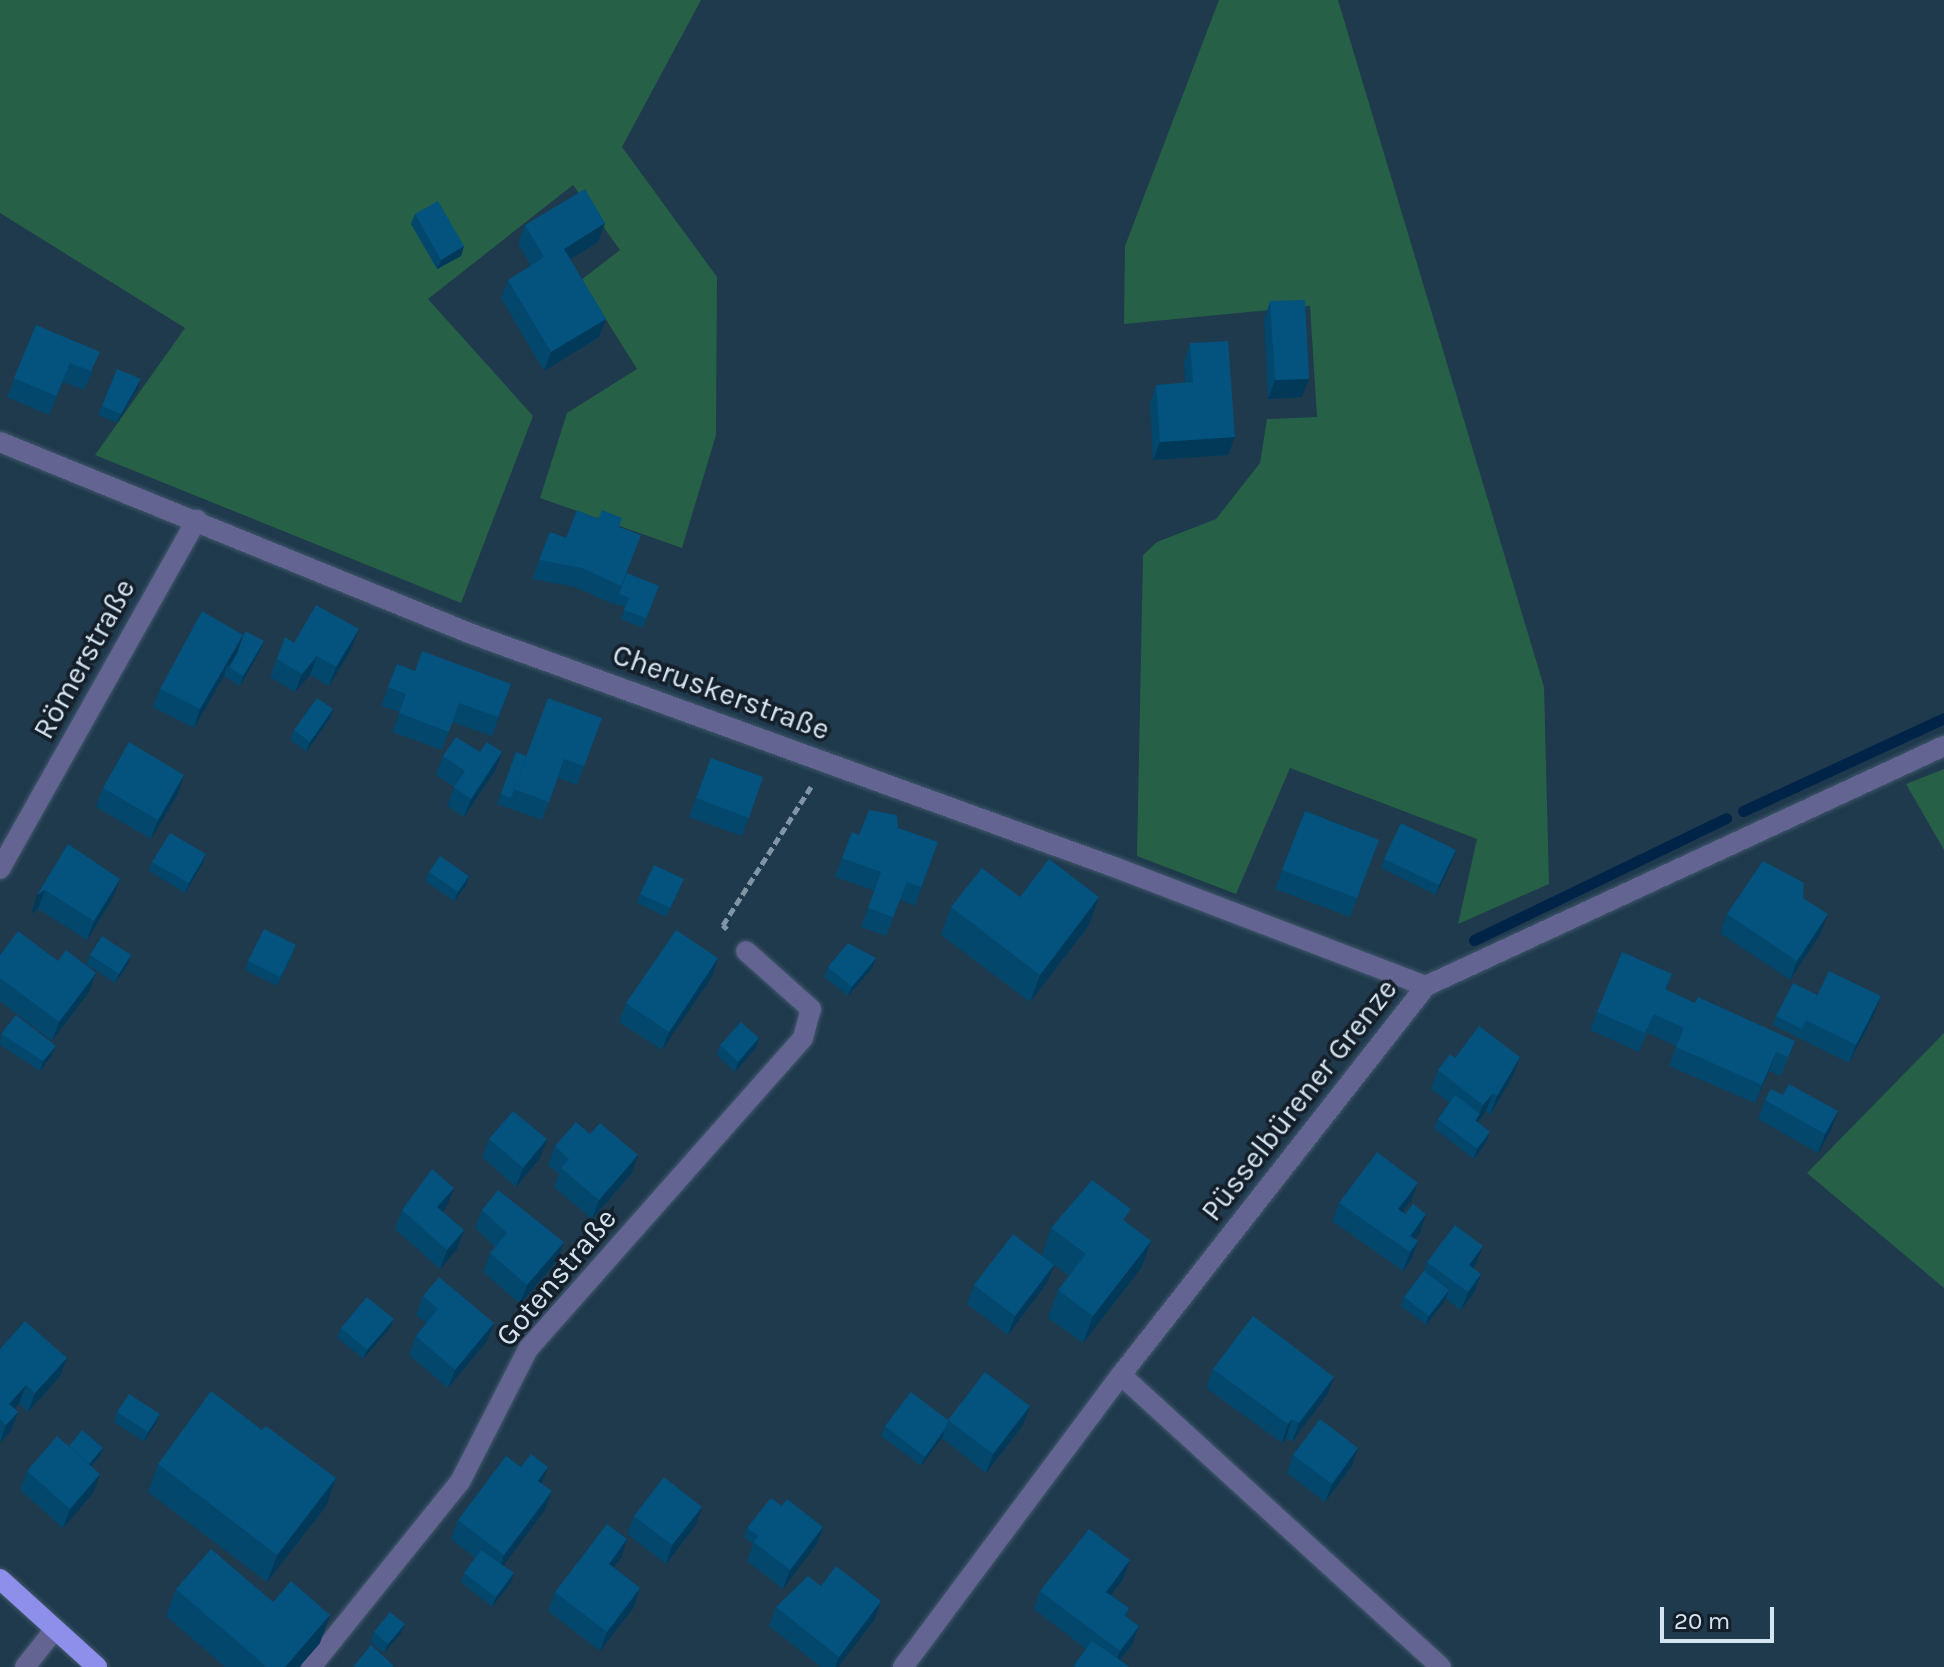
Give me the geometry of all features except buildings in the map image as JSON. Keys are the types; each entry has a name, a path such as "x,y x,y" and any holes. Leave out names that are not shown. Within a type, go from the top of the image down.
{"main road":[{"path":"0,1579 97,1667"}],"street":[{"name":"Cheruskerstraße","path":"0,442 469,633 827,762 1426,986"},
{"name":"Römerstraße","path":"0,869 197,520"},
{"name":"Püsselbürener Grenze","path":"903,1667 1121,1375 1426,986 1944,746"},
{"name":"Gotenstraße","path":"311,1667 460,1482 528,1349 803,1038 811,1009 746,951"},
{"path":"1121,1375 1441,1667"},
{"path":"25,1667 55,1629"}],"path":[{"path":"746,951 723,925 827,762"}],"green space":[{"path":"0,0 701,0 622,147 717,277 716,435 682,548 540,498 567,413 637,369 581,280 620,250 573,185 428,299 533,416 461,603 95,455 185,328 0,213"},
{"path":"1219,0 1338,0 1544,687 1549,884 1458,924 1477,839 1290,768 1236,894 1137,856 1143,555 1157,542 1216,519 1260,463 1267,419 1317,417 1310,306 1124,324 1125,246"},
{"path":"1944,769 1944,850 1906,784"},
{"path":"1944,1033 1944,1288 1807,1173"}],"waterway":[{"path":"1743,811 1944,718"},
{"path":"1474,940 1726,818"}]}
